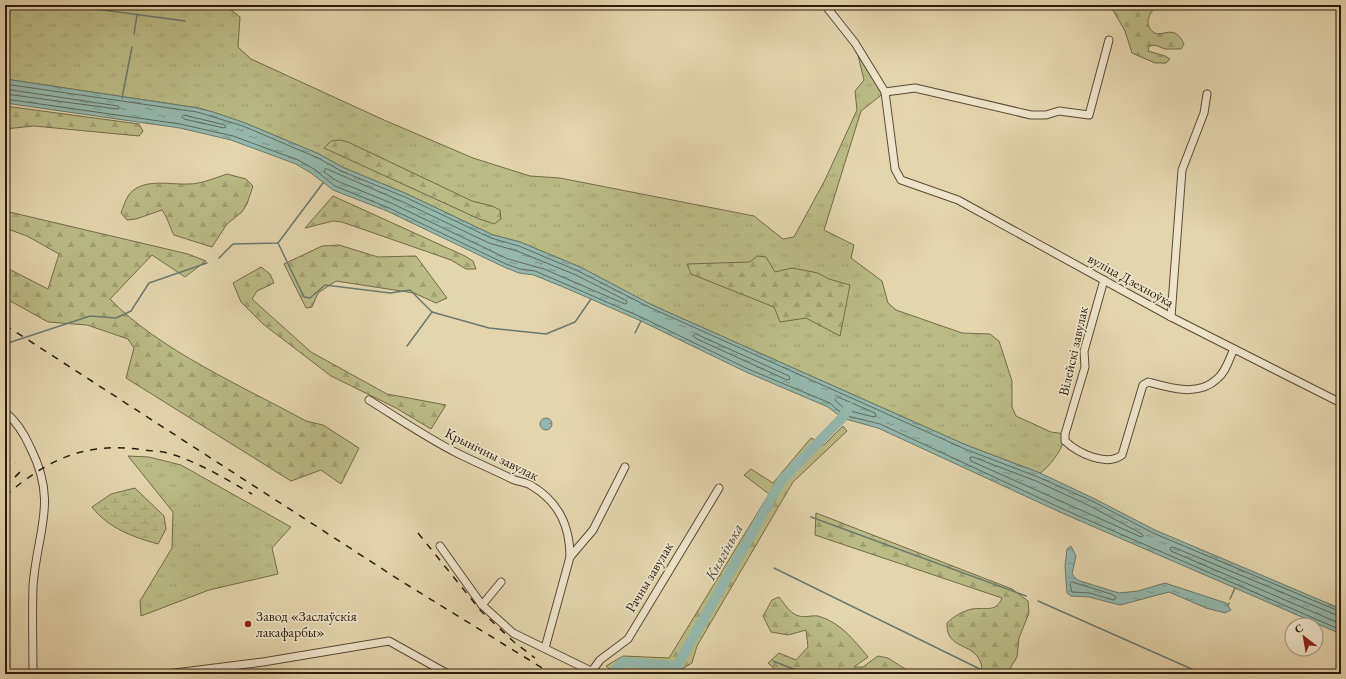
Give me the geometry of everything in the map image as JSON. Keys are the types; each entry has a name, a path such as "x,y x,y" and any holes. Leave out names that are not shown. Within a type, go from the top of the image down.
{"street":[{"path":"825,5 855,43 885,92 915,88 1031,115 1046,116 1059,111 1090,115 1109,40"},
{"name":"вуліца Дзехноўка","path":"885,92 895,169 901,180 958,200 1171,317 1341,402"},
{"path":"1171,317 1182,170 1204,113 1207,94"},
{"name":"Вілейскі завулак","path":"1104,280 1084,351 1085,367 1065,441 1086,455 1104,459 1118,459 1122,455 1143,385 1148,382 1185,390 1205,386 1213,382 1221,375 1234,349"},
{"name":"Крынічны завулак","path":"369,400 456,452 516,480 531,485 539,491 554,506 566,525 569,534 570,558"},
{"path":"5,412 19,428 36,459 44,480 46,506 34,584 33,674"},
{"path":"545,648 570,558 593,530 625,467"},
{"name":"Рачны завулак","path":"595,673 600,660 628,639 719,488"},
{"path":"440,546 456,565 482,605 513,633 595,673"},
{"path":"482,605 501,582"},
{"path":"167,674 263,662 389,641 448,674"}],"green space":[{"path":"5,5 225,5 240,17 238,47 251,59 384,120 473,158 530,176 560,178 754,216 783,239 794,237 825,180 857,110 855,91 864,80 855,43 885,92 861,111 824,230 854,245 851,258 882,281 888,303 896,310 962,333 990,334 999,341 1012,381 1012,407 1016,416 1051,432 1065,434 1060,450 1040,473 966,445 652,305 580,267 520,242 493,235 407,194 342,167 319,154 245,123 198,108 5,79"},
{"path":"1110,5 1158,5 1150,14 1148,25 1150,29 1157,34 1172,32 1180,37 1184,44 1181,49 1165,49 1155,45 1149,46 1148,51 1170,59 1166,63 1155,63 1132,53 1125,31"},
{"path":"5,106 139,124 143,131 139,136 34,126 5,129"},
{"path":"340,140 348,142 472,201 492,206 500,210 501,219 494,224 477,218 324,148 331,141"},
{"path":"227,174 246,179 253,186 247,204 242,212 227,224 212,247 174,235 162,210 136,219 127,220 121,213 128,196 140,186 156,183 194,184"},
{"path":"333,196 465,256 473,261 476,269 466,269 451,260 342,222 333,221 305,228"},
{"path":"5,211 188,254 206,261 185,277 152,255 110,299 153,335 177,351 306,421 323,425 359,448 341,484 321,470 291,481 126,378 134,348 128,339 87,325 48,322 5,298 5,267 48,289 59,254 27,236 5,228"},
{"path":"339,245 378,257 416,256 447,298 436,303 414,293 336,281 318,293 312,307 306,308 284,264 322,246"},
{"path":"757,256 766,257 775,272 792,268 818,273 829,279 850,285 840,336 806,318 780,322 774,307 691,274 687,264 750,262"},
{"path":"261,267 270,274 274,283 257,291 252,299 311,352 387,394 446,405 431,429 396,408 331,376 263,324 241,302 233,283"},
{"path":"843,426 847,431 793,482 697,646 692,663 675,673 615,674 606,666 623,656 669,658 769,494 744,475 751,469 773,483 811,438 824,445"},
{"path":"128,456 149,457 181,465 291,527 272,548 278,574 209,590 141,616 140,601 172,548 173,512"},
{"path":"135,488 164,516 166,529 158,544 130,535 113,526 92,507 111,494"},
{"path":"816,513 1012,589 1028,601 1029,613 1019,638 1017,657 1008,672 1009,674 982,674 981,664 976,655 951,638 948,632 947,623 962,612 972,609 993,608 1000,603 1002,598 815,535"},
{"path":"779,597 796,615 804,617 818,616 840,627 846,632 868,657 854,667 863,667 878,656 888,658 913,674 780,674 768,663 779,653 796,660 808,647 806,630 788,635 771,632 763,616 772,600"}],"water":[{"path":"5,79 198,108 245,123 319,154 342,167 407,194 493,235 520,242 580,267 652,305 966,445 1040,473 1155,530 1341,608 1341,634 1324,627 1324,617 1302,617 1062,513 878,428 842,418 828,407 746,372 641,321 534,275 519,273 504,267 387,211 333,190 311,173 296,164 231,140 180,128 5,103"},
{"path":"544,418 548,418 552,424 548,430 544,430 540,426 540,422"},
{"path":"1071,546 1076,556 1072,574 1080,581 1119,593 1138,591 1165,583 1226,603 1231,610 1225,613 1206,608 1169,592 1120,605 1089,597 1071,596 1067,593 1065,566 1067,549"}],"waterway":[{"path":"66,5 185,21"},
{"path":"134,34 137,15"},
{"path":"122,98 132,47"},
{"path":"219,258 233,244 278,243 323,183"},
{"path":"278,243 304,297 310,298 325,285 390,293 410,290 432,312"},
{"path":"5,344 90,316 116,318 131,311 149,283 207,263"},
{"path":"407,346 432,312 489,328 546,334 575,322 591,299"},
{"path":"635,333 641,321"},
{"name":"Княгінька","path":"612,674 623,662 677,666 782,480 842,418 849,407"},
{"path":"811,517 1026,596"},
{"path":"774,568 990,674"},
{"path":"1230,599 1235,588"},
{"path":"1038,601 1203,674"},
{"path":"773,661 806,674"}],"railway":[{"path":"5,325 401,581 552,674"},
{"path":"5,496 21,483 53,463 69,456 104,448 123,448 171,454 213,472 252,494"},
{"path":"5,473 15,463"},
{"path":"5,487 23,469"},
{"path":"418,533 481,611 514,642 535,658"}],"place":[{"name":"Завод «Заслаўскія лакафарбы»","path":"248,624"}]}
